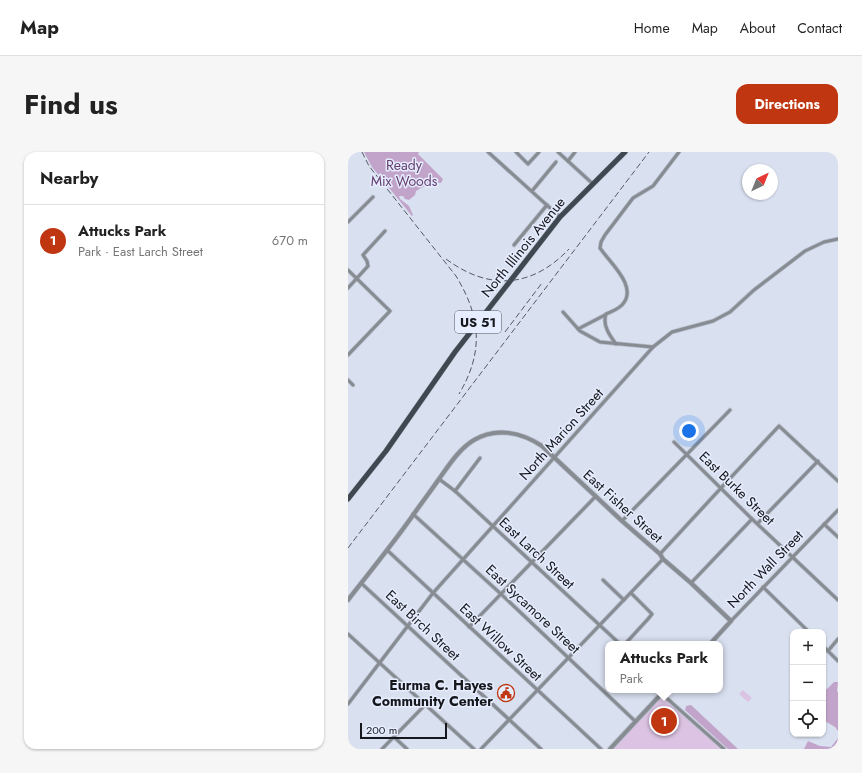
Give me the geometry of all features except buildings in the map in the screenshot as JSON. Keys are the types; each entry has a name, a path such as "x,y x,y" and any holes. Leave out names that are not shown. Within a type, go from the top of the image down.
{"main road":[{"name":"North Illinois Avenue","path":"348,500 386,451 459,347 560,217 626,152"}],"street":[{"path":"488,152 560,217"},
{"path":"516,152 528,164 539,152"},
{"path":"558,152 593,184"},
{"path":"568,161 575,152"},
{"path":"578,328 622,305 627,296 628,289 623,278 600,248 601,242 604,235 633,198 653,186 680,152"},
{"path":"532,191 556,162"},
{"path":"349,219 372,197"},
{"path":"514,245 547,205"},
{"path":"348,288 358,279 368,266 367,261 362,255 385,231"},
{"name":"North Marion Street","path":"348,704 433,593 653,348 672,332 713,321 730,312 754,290 805,251 824,242 838,239"},
{"path":"348,270 390,311 348,354"},
{"path":"562,312 578,328 600,342 653,348"},
{"path":"606,314 604,318 608,331 616,344"},
{"path":"348,380 353,385"},
{"path":"622,521 730,410"},
{"path":"660,554 779,426 838,481"},
{"name":"East Fisher Street","path":"348,600 457,455 470,443 480,437 501,432 522,435 532,439 542,446 731,621"},
{"name":"East Burke Street","path":"674,442 752,519 758,523 838,600"},
{"path":"455,491 480,458"},
{"path":"758,523 818,461"},
{"name":"East Larch Street","path":"439,479 455,491 616,641"},
{"path":"469,627 596,496"},
{"name":"North Wall Street","path":"713,641 838,510"},
{"name":"East Sycamore Street","path":"414,514 501,594 635,722"},
{"path":"691,583 752,519"},
{"path":"824,524 838,537"},
{"name":"East Willow Street","path":"387,550 601,749"},
{"path":"481,749 663,559"},
{"path":"603,580 624,600"},
{"name":"East Birch Street","path":"361,583 541,749"},
{"path":"763,587 806,629"},
{"path":"628,641 652,614 631,593"},
{"path":"348,634 474,749"},
{"path":"838,640 828,651 838,661"},
{"path":"610,749 663,693"},
{"path":"665,693 724,749"},
{"path":"382,749 425,705"},
{"path":"394,737 406,749"}],"shaded area":[{"path":"743,690 752,698 748,702 739,694"},
{"path":"662,694 724,749 609,749"}],"green space":[{"name":"Ready Mix Woods","path":"364,152 419,152 418,154 443,179 441,183 430,183 416,191 415,195 409,200 405,199 403,196 399,196 400,199 409,206 413,215 412,216 372,167"},
{"path":"834,682 838,682 838,731 835,727 826,722 826,690"},
{"path":"691,705 738,749 728,749 685,710 686,706"},
{"path":"838,738 838,749 804,749 808,741 820,746 831,747"}],"railway":[{"path":"362,152 369,166 456,276 471,306 475,320 476,349 473,364 459,394"},
{"path":"348,548 649,152"},
{"path":"446,259 462,269 478,276 494,280 510,281 525,278 540,272 555,262 569,249"},
{"path":"505,332 542,283"}],"place":[{"name":"Eurma C. Hayes Community Center","path":"506,693"},
{"name":"Attucks Park","path":"664,721"}]}
